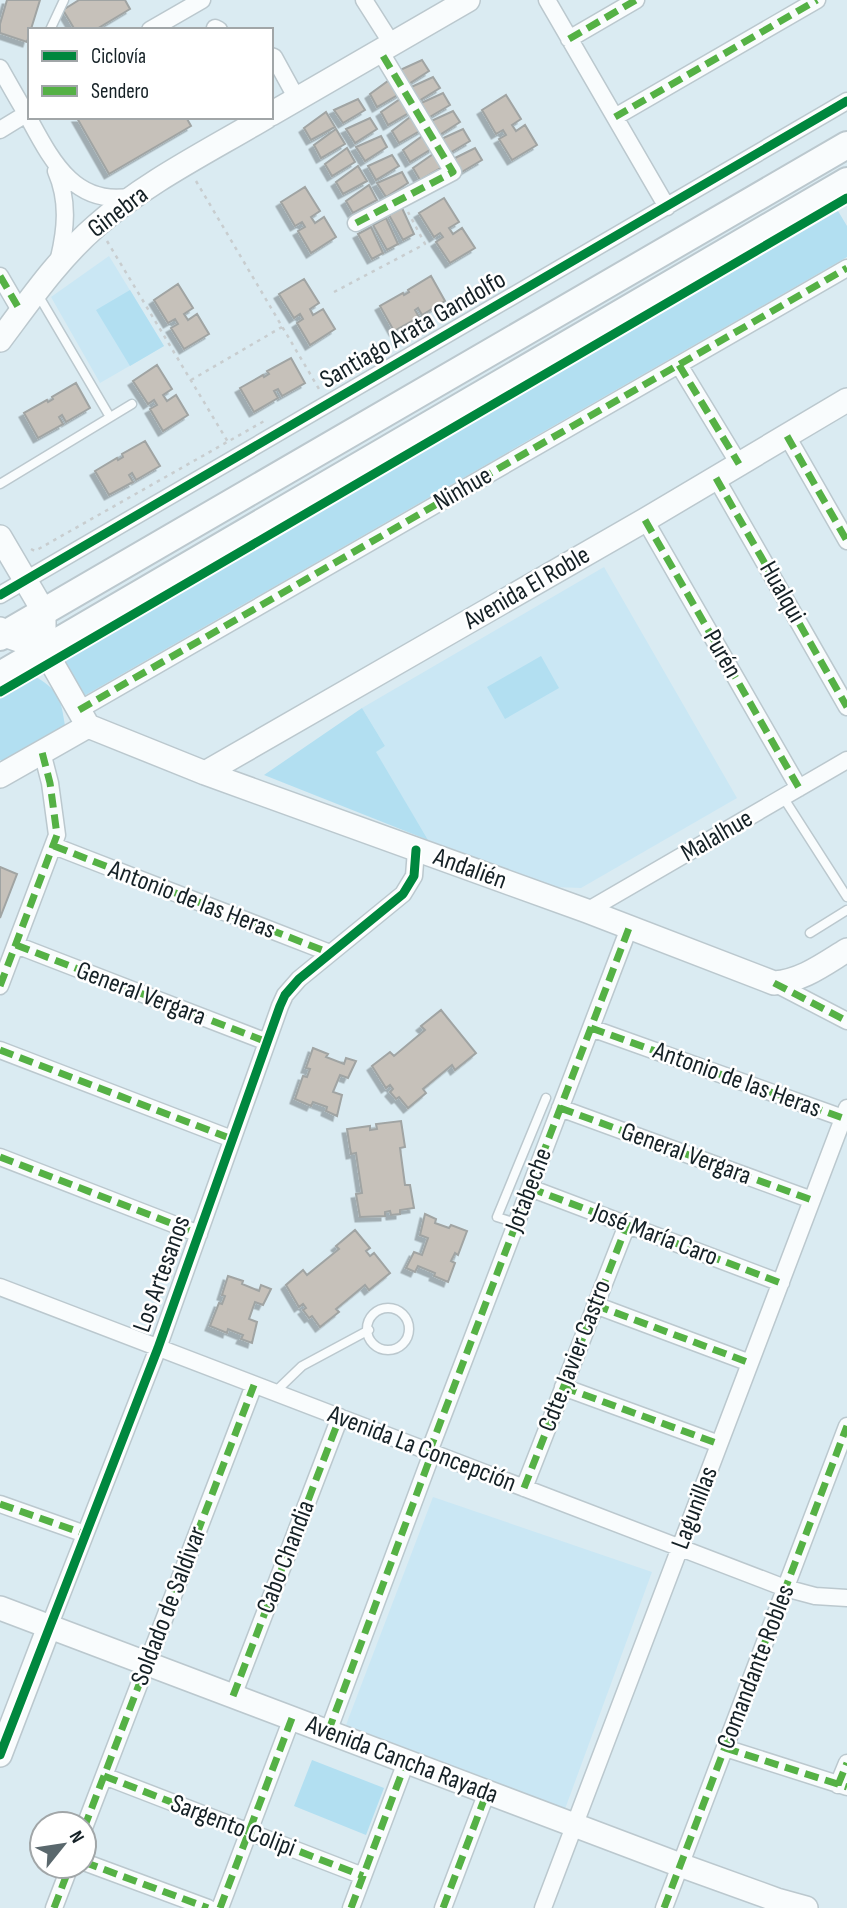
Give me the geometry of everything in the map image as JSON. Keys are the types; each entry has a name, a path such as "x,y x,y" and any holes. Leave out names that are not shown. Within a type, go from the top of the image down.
{"main road":[{"path":"1,634 44,612 836,151"},
{"path":"0,675 845,188"}],"street":[{"path":"153,28 202,0"},
{"path":"356,223 453,172 364,0"},
{"path":"273,113 468,0"},
{"path":"547,0 667,206"},
{"path":"569,39 636,0"},
{"path":"615,117 817,0"},
{"path":"273,57 297,99"},
{"path":"0,68 26,107 0,130"},
{"name":"Santiago Arata Gandolfo","path":"0,595 847,101"},
{"path":"32,119 60,180 65,205 65,233 57,264"},
{"name":"Ginebra","path":"0,340 57,264 97,225 138,195 264,119"},
{"path":"836,151 845,188"},
{"path":"48,152 59,169 79,188 120,198 138,195"},
{"name":"Ninhue","path":"83,718 847,268"},
{"path":"0,276 21,312"},
{"path":"679,365 739,464"},
{"name":"Avenida El Roble","path":"205,772 645,520 847,400"},
{"path":"787,436 847,541"},
{"name":"Hualqui","path":"716,478 847,707"},
{"name":"Purén","path":"645,520 799,788"},
{"path":"3,772 42,752 83,718 44,649 44,612 5,546"},
{"path":"1,634 44,649"},
{"name":"Andalién","path":"83,718 205,772 774,982"},
{"path":"0,986 57,835 50,783 42,752"},
{"name":"Malalhue","path":"587,911 847,760"},
{"name":"Antonio de las Heras","path":"54,846 330,953"},
{"name":"Los Artesanos","path":"0,1755 6,1720 49,1627 158,1348 280,1006 292,986 408,888 414,876 416,850"},
{"name":"Jotabeche","path":"328,1732 516,1223 629,928"},
{"name":"General Vergara","path":"16,945 267,1042"},
{"path":"774,982 789,981 804,975 847,950"},
{"path":"774,982 847,1021"},
{"name":"Antonio de las Heras","path":"591,1028 845,1113"},
{"path":"0,1050 232,1139"},
{"name":"General Vergara","path":"560,1108 812,1200"},
{"name":"Lagunillas","path":"543,1908 845,1113"},
{"path":"0,1157 199,1234"},
{"name":"José María Caro","path":"530,1188 781,1283"},
{"name":"Cdte. Javier Castro","path":"524,1488 627,1225"},
{"name":"Avenida La Concepción","path":"0,1287 785,1588 815,1596 847,1598"},
{"path":"595,1305 750,1363"},
{"name":"Soldado de Saldivar","path":"91,1810 254,1385"},
{"path":"564,1387 719,1444"},
{"name":"Cabo Chandia","path":"233,1696 340,1418"},
{"name":"Comandante Robles","path":"664,1908 845,1436"},
{"path":"0,1504 85,1534"},
{"name":"Avenida Cancha Rayada","path":"0,1608 680,1866 806,1908"},
{"path":"220,1908 292,1718"},
{"path":"725,1748 843,1786 847,1763"},
{"path":"351,1908 406,1762"},
{"name":"Sargento Colipi","path":"104,1776 363,1875"},
{"path":"443,1908 487,1792"},
{"path":"98,1867 208,1908"},
{"path":"54,1908 65,1880"}],"lane":[{"path":"51,28 64,0"},
{"path":"36,291 110,417"},
{"path":"0,484 132,404"},
{"path":"783,797 847,897"},
{"path":"810,933 847,910"},
{"path":"516,1223 496,1217 546,1098"},
{"path":"382,1308 401,1311 410,1328 403,1346 385,1351 369,1340 369,1330 368,1321 382,1308"},
{"path":"275,1392 302,1366 369,1330"}],"path":[{"path":"186,165 328,404"},
{"path":"334,292 425,244 401,200"},
{"path":"97,225 236,457"},
{"path":"191,380 282,327"},
{"path":"5,546 25,546 35,551 274,415"}],"shaded area":[{"path":"838,211 847,226 847,257 84,696 63,661"},
{"path":"109,256 164,346 100,383 51,297"},
{"path":"130,290 164,346 130,366 96,310"},
{"path":"604,567 737,798 581,888 555,887 428,840 375,752 385,746 362,708"},
{"path":"541,656 559,688 505,719 487,687"},
{"path":"36,677 56,693 66,731 11,762 0,760 0,698"},
{"path":"362,708 385,746 376,752 428,840 264,775"},
{"path":"433,1497 652,1572 565,1809 346,1725"},
{"path":"312,1760 384,1788 366,1835 294,1806"}],"building":[{"path":"7,0 40,0 31,28 28,28 27,42 0,33"},
{"path":"79,0 125,0 130,9 98,28 74,28 63,10"},
{"path":"422,60 429,71 407,85 398,71"},
{"path":"433,77 440,88 417,102 409,88"},
{"path":"392,78 401,93 377,107 370,94"},
{"path":"443,93 450,105 428,118 419,104"},
{"path":"506,95 521,119 512,125 516,131 525,125 537,145 512,160 499,139 506,135 503,130 496,134 482,110"},
{"path":"403,97 412,111 388,125 381,112"},
{"path":"358,99 365,110 343,123 334,110"},
{"path":"453,111 460,122 438,136 429,122"},
{"path":"326,112 335,127 311,140 304,128"},
{"path":"414,114 423,129 399,143 392,131"},
{"path":"370,118 377,129 355,143 346,129"},
{"path":"78,119 187,119 191,126 109,174"},
{"path":"336,129 345,144 321,158 314,145"},
{"path":"463,129 470,141 448,154 439,140"},
{"path":"425,134 433,148 410,162 403,150"},
{"path":"381,136 387,147 365,161 356,147"},
{"path":"347,148 355,162 332,176 325,164"},
{"path":"475,148 482,160 460,173 451,160"},
{"path":"436,152 444,166 420,180 413,168"},
{"path":"392,155 399,166 376,180 368,166"},
{"path":"358,166 367,181 343,194 336,182"},
{"path":"402,172 408,183 386,197 377,183"},
{"path":"369,185 377,200 353,213 346,201"},
{"path":"305,187 320,211 311,217 315,223 324,217 336,237 311,253 298,231 305,227 302,222 295,226 281,202"},
{"path":"444,198 459,222 449,228 453,234 462,228 475,248 450,263 436,242 443,237 440,233 434,237 419,213"},
{"path":"402,208 414,234 403,240 389,215"},
{"path":"386,218 398,244 387,250 373,225"},
{"path":"371,227 383,253 372,259 358,234"},
{"path":"431,276 445,301 422,315 418,308 415,310 419,317 394,331 380,306 403,293 404,295"},
{"path":"304,279 319,303 310,309 313,315 323,309 335,329 310,345 297,323 303,319 300,314 294,318 279,294"},
{"path":"178,284 193,308 184,314 188,320 197,314 209,334 184,349 171,328 178,324 175,319 168,323 154,300"},
{"path":"291,358 305,383 282,396 278,389 274,391 278,398 254,412 240,388 263,375 264,377 269,374 267,371"},
{"path":"157,365 172,389 163,395 167,401 176,395 188,415 163,431 150,409 157,405 154,400 148,404 133,381"},
{"path":"76,383 90,408 66,422 62,415 59,417 63,424 38,438 24,413 47,400 48,402"},
{"path":"145,441 160,466 136,480 132,473 129,475 133,482 109,495 95,471 123,457 122,454"},
{"path":"0,867 17,874 0,918"},
{"path":"441,1010 476,1053 455,1070 452,1065 423,1089 426,1093 408,1108 399,1097 396,1099 390,1092 393,1089 390,1085 386,1088 372,1066 390,1052 394,1056 425,1030 421,1026"},
{"path":"313,1048 344,1064 346,1058 356,1061 348,1078 340,1075 333,1092 342,1095 337,1116 326,1111 327,1107 313,1102 311,1106 295,1099 303,1076 307,1077 310,1069 306,1068"},
{"path":"401,1121 405,1147 400,1148 405,1185 410,1185 414,1208 400,1210 400,1214 391,1215 390,1211 385,1212 385,1216 360,1217 356,1194 362,1193 356,1153 351,1154 347,1129 370,1126 370,1130 377,1129 376,1124"},
{"path":"425,1214 436,1219 435,1223 467,1231 458,1255 455,1253 451,1261 455,1263 448,1282 418,1266 415,1272 406,1268 414,1252 422,1255 428,1238 420,1235"},
{"path":"355,1230 370,1248 366,1251 370,1256 374,1253 390,1273 369,1290 365,1285 336,1309 339,1312 320,1327 312,1316 309,1318 303,1310 306,1308 303,1304 299,1307 286,1285 303,1270 307,1275 339,1249 336,1246"},
{"path":"228,1276 259,1291 261,1285 271,1289 263,1305 255,1302 249,1319 257,1322 252,1343 241,1339 243,1335 228,1329 227,1333 210,1326 219,1303 222,1304 225,1296 222,1295"}],"marked path":[{"path":"569,39 636,0"},
{"path":"615,117 817,0"},
{"path":"356,223 453,172 380,51"},
{"path":"79,710 847,268"},
{"path":"0,276 21,312"},
{"path":"679,365 739,464"},
{"path":"787,436 847,541"},
{"path":"716,478 847,707"},
{"path":"645,520 799,788"},
{"path":"0,986 57,835 50,783 42,752"},
{"path":"54,846 330,953"},
{"path":"429,1452 629,928"},
{"path":"16,945 267,1042"},
{"path":"774,983 847,1021"},
{"path":"591,1028 843,1118"},
{"path":"0,1050 232,1139"},
{"path":"560,1108 812,1200"},
{"path":"0,1157 199,1234"},
{"path":"530,1188 781,1283"},
{"path":"524,1488 627,1225"},
{"path":"595,1305 750,1363"},
{"path":"91,1810 254,1385"},
{"path":"563,1387 719,1444"},
{"path":"233,1696 340,1417"},
{"path":"664,1908 847,1426"},
{"path":"328,1732 432,1453"},
{"path":"0,1504 85,1534"},
{"path":"220,1908 292,1718"},
{"path":"725,1748 847,1787"},
{"path":"351,1908 406,1762"},
{"path":"838,1785 847,1763"},
{"path":"104,1776 363,1876"},
{"path":"443,1908 487,1792"},
{"path":"98,1867 208,1908"},
{"path":"54,1908 65,1880"}],"cycle path":[{"path":"0,595 847,101"},
{"path":"0,692 847,198"},
{"path":"0,1755 158,1348 285,995 299,979 403,894 414,876 416,850"}]}
